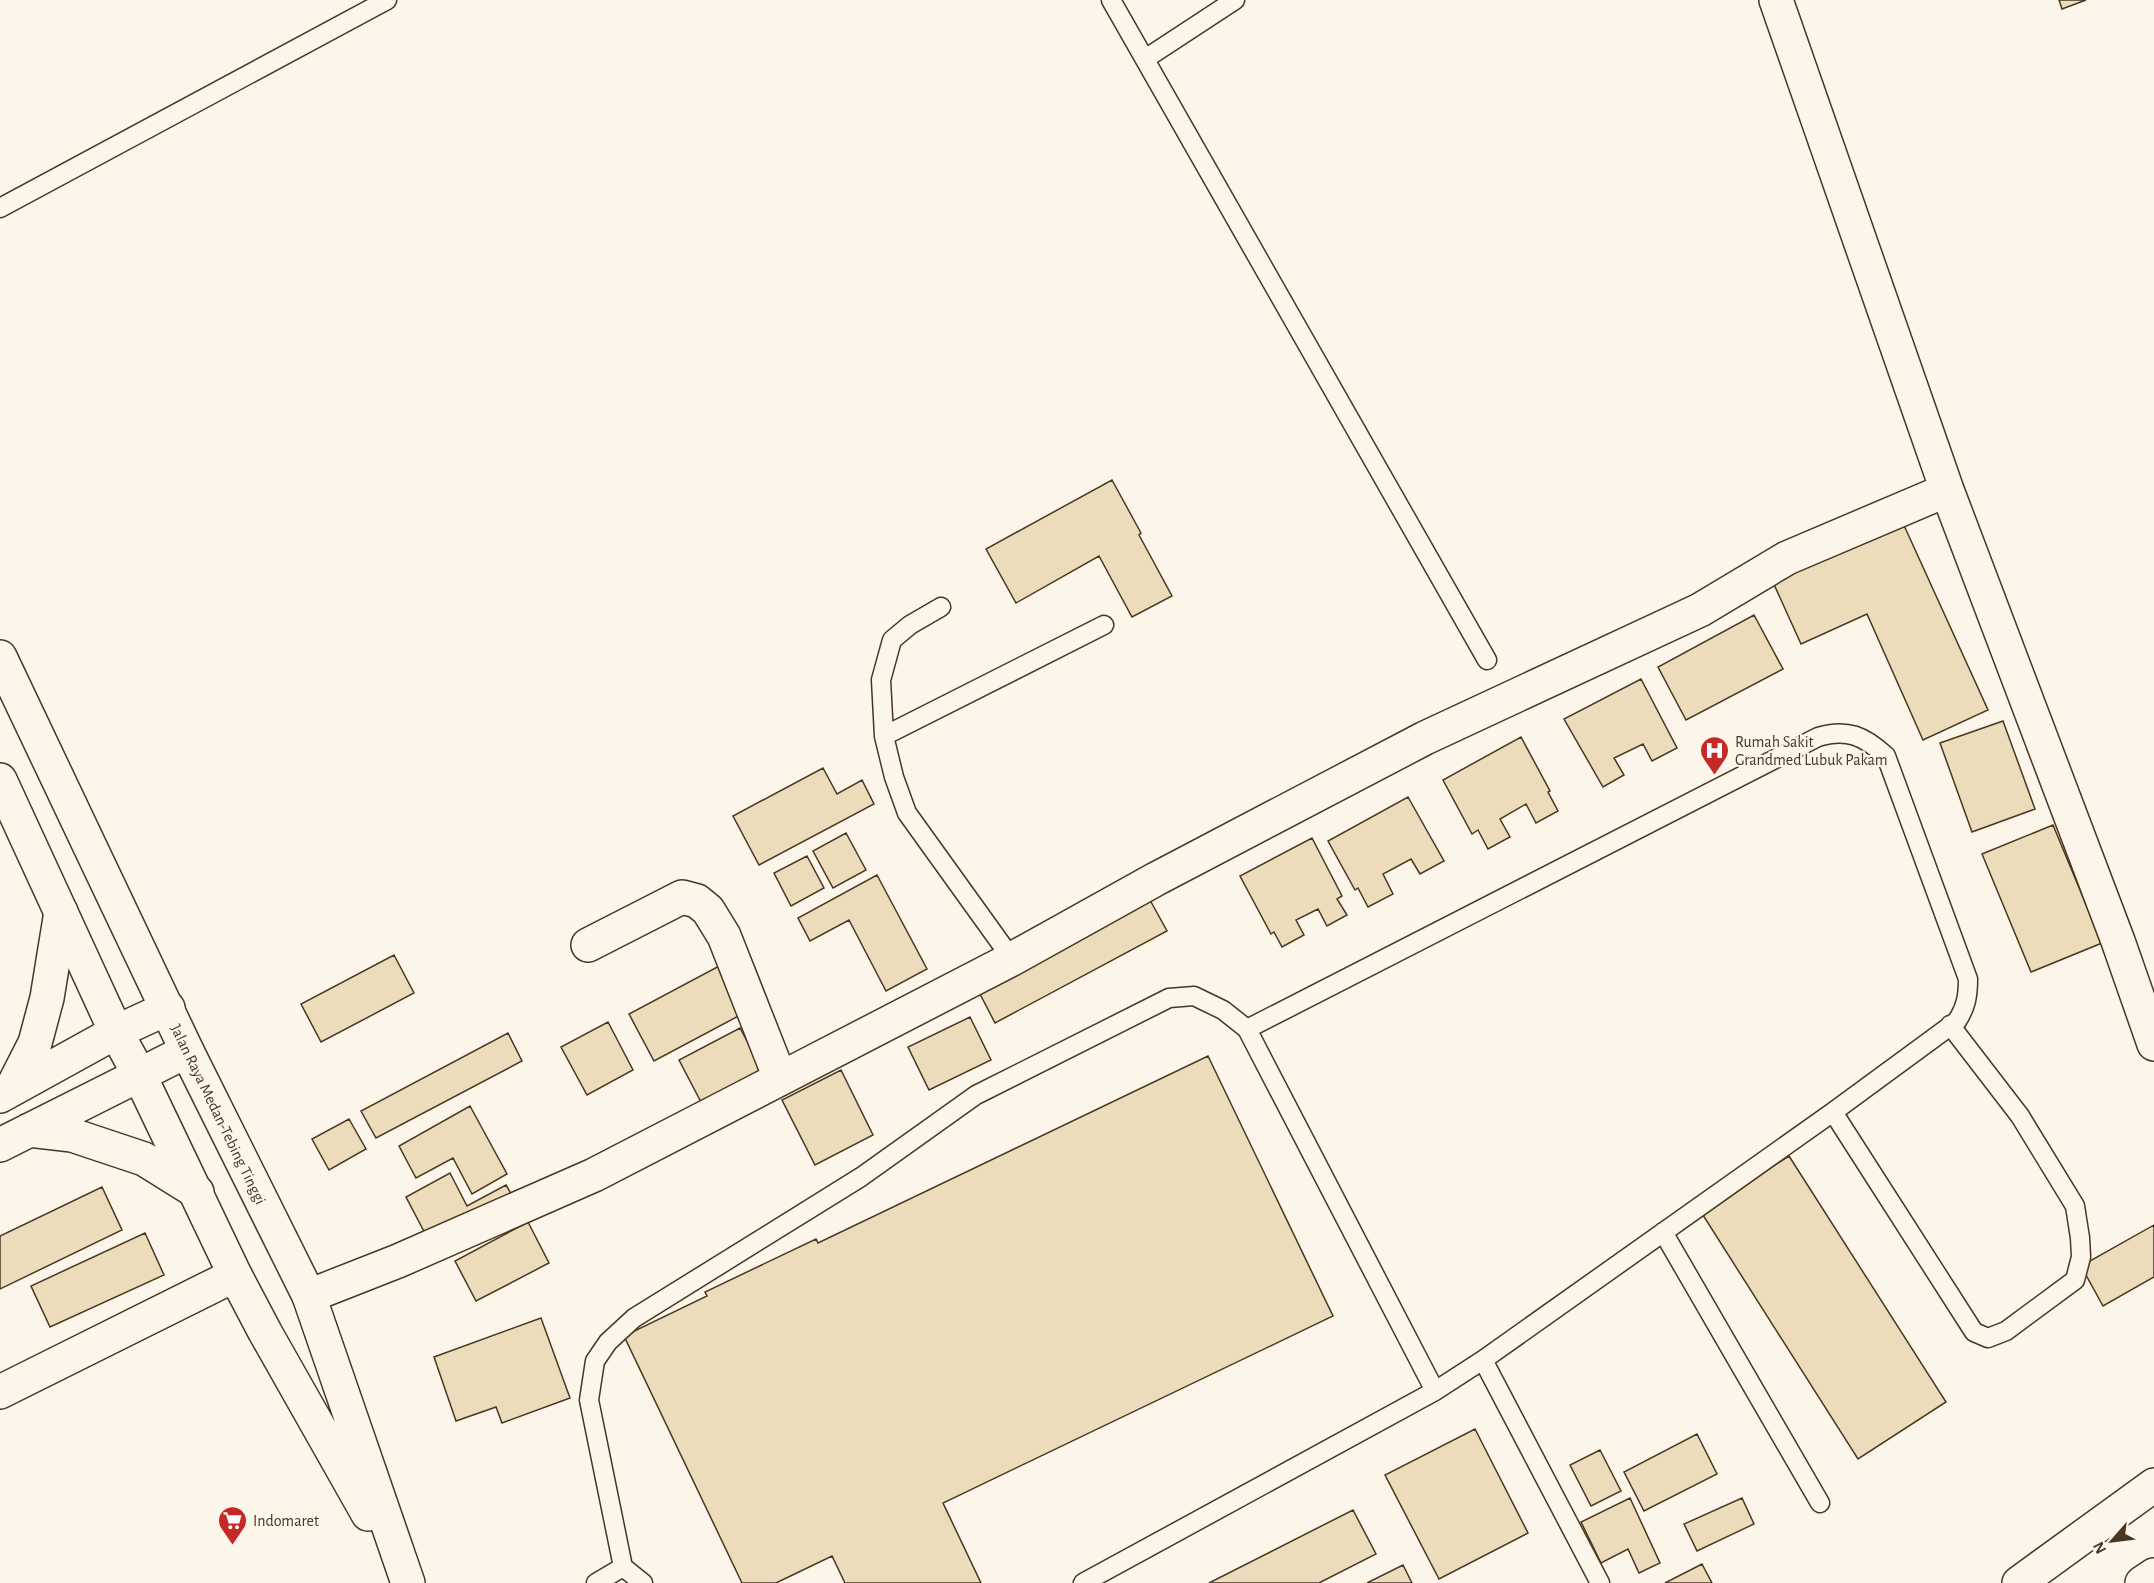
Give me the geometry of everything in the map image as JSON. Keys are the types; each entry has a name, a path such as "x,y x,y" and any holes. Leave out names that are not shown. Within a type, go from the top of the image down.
{"main road":[{"path":"1776,0 1947,490 2118,941 2154,1044"},
{"path":"309,1296 398,1261 594,1175 1012,959 1156,879 1425,738 1700,610 1787,558 1947,490"},
{"name":"Jalan Raya Medan-Tebing Tinggi","path":"0,657 187,1050 309,1296 408,1583"},
{"name":"Jalan Raya Medan-Tebing Tinggi","path":"0,780 116,1032 139,1074 235,1275 408,1583"},
{"path":"588,945 682,897 697,901 708,910 724,936 780,1078"},
{"path":"6,1093 35,1043 47,998 61,912"},
{"path":"6,1093 116,1032 168,1008"},
{"path":"0,1144 187,1050"},
{"path":"28,1130 72,1135 134,1155 196,1192"},
{"path":"0,1392 235,1275"},
{"path":"2019,1583 2154,1485"},
{"path":"2142,1583 2154,1575"}],"lane":[{"path":"0,208 387,0"},
{"path":"1112,0 1487,660"},
{"path":"1145,59 1235,0"},
{"path":"941,607 910,625 892,640 880,680 884,736 894,777 907,813 1012,959"},
{"path":"884,736 1104,625"},
{"path":"1083,1583 1435,1391 1483,1360 1833,1112 1957,1021 1965,1008 1968,979 1886,756 1865,738 1834,732 1818,737 1247,1029"},
{"path":"643,1583 623,1567 589,1400 595,1361 608,1342 634,1318 861,1177 976,1095 1169,998 1194,996 1223,1010 1247,1029 1435,1391"},
{"path":"1833,1112 1974,1332 1988,1338 2006,1331 2075,1280 2081,1257 2075,1206 2020,1116 1950,1025"},
{"path":"1663,1232 1820,1503"},
{"path":"1483,1360 1600,1583"},
{"path":"596,1583 623,1567"}],"building":[{"path":"2059,0 2086,0 2062,9"},
{"path":"1112,480 1172,596 1132,617 1099,556 1016,603 986,549"},
{"path":"1902,521 1988,710 1923,740 1867,614 1801,644 1772,580"},
{"path":"1754,615 1783,669 1686,720 1658,667"},
{"path":"1641,679 1677,748 1652,761 1643,744 1614,758 1624,775 1603,787 1564,719"},
{"path":"2003,721 2035,809 1972,832 1940,743"},
{"path":"1521,737 1558,811 1536,823 1526,804 1500,819 1510,837 1488,849 1478,830 1472,834 1443,780"},
{"path":"823,768 837,794 862,780 874,804 759,865 733,816"},
{"path":"1408,797 1444,861 1420,874 1411,859 1383,874 1393,894 1368,907 1358,888 1355,890 1328,841"},
{"path":"2053,825 2102,943 2031,972 1982,854"},
{"path":"846,833 866,870 833,888 813,851"},
{"path":"1312,838 1342,896 1337,899 1347,915 1327,926 1318,909 1296,920 1304,935 1282,947 1274,932 1271,934 1240,876"},
{"path":"807,856 824,888 791,906 774,873"},
{"path":"877,875 927,969 886,991 849,920 810,941 798,918"},
{"path":"1150,900 1167,931 995,1023 979,992"},
{"path":"394,955 414,993 321,1042 301,1004"},
{"path":"721,965 746,1012 654,1061 629,1014"},
{"path":"970,1017 991,1060 929,1090 908,1047"},
{"path":"608,1022 633,1070 587,1095 561,1047"},
{"path":"740,1028 762,1069 701,1102 679,1060"},
{"path":"508,1033 522,1061 376,1138 361,1111"},
{"path":"1208,1056 1333,1316 943,1503 981,1583 845,1583 832,1556 776,1583 742,1583 624,1336 707,1296 705,1292 816,1239 818,1243"},
{"path":"841,1070 873,1135 815,1165 782,1100"},
{"path":"470,1106 507,1174 472,1194 453,1158 416,1178 399,1146"},
{"path":"349,1119 366,1149 329,1170 312,1139"},
{"path":"1789,1156 1946,1402 1858,1459 1701,1212"},
{"path":"450,1173 467,1206 506,1185 513,1197 429,1241 406,1197"},
{"path":"102,1187 122,1230 0,1289 0,1236"},
{"path":"528,1222 549,1263 476,1301 455,1261"},
{"path":"2154,1225 2154,1277 2103,1306 2081,1266"},
{"path":"145,1233 164,1275 50,1327 31,1286"},
{"path":"541,1318 570,1398 502,1423 496,1407 456,1421 434,1357"},
{"path":"1475,1429 1528,1533 1439,1579 1385,1475"},
{"path":"1697,1434 1717,1474 1644,1511 1624,1472"},
{"path":"1600,1450 1621,1491 1591,1506 1570,1465"},
{"path":"1630,1498 1660,1563 1639,1573 1628,1549 1601,1563 1581,1522"},
{"path":"1742,1498 1754,1524 1697,1551 1684,1524"},
{"path":"1353,1510 1376,1554 1319,1583 1209,1583"},
{"path":"1702,1564 1712,1583 1665,1583"},
{"path":"1403,1565 1412,1583 1367,1583"}],"place":[{"name":"Rumah Sakit Grandmed Lubuk Pakam","path":"1714,776"},
{"name":"Indomaret","path":"232,1546"}]}
